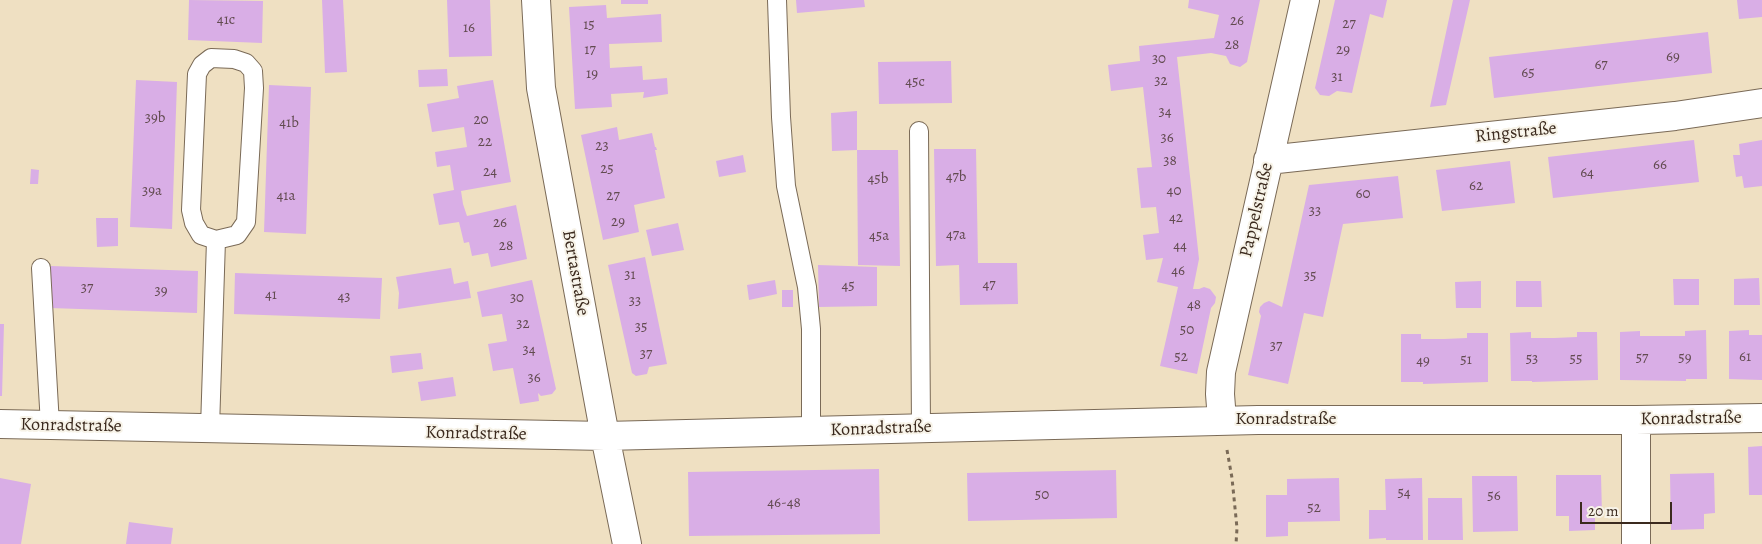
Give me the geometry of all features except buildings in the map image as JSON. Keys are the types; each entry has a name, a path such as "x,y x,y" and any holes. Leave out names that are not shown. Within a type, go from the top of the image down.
{"street":[{"name":"Bertastraße","path":"536,0 542,88 605,436 627,544"},
{"name":"Pappelstraße","path":"1222,420 1221,372 1304,0"},
{"name":"Ringstraße","path":"1268,160 1675,116 1762,103"},
{"name":"Konradstraße","path":"0,424 605,436 1222,420 1636,420 1762,418"},
{"path":"1636,420 1636,544"}],"lane":[{"path":"777,0 781,116 786,186 807,287 811,329 811,431"},
{"path":"211,58 246,63 253,71 254,88 246,222 238,235 216,240 201,235 194,223 191,210 197,74 202,66 211,58"},
{"path":"919,131 921,428"},
{"path":"210,428 216,240"},
{"path":"41,268 50,425"}],"path":[{"path":"1222,420 1232,478 1236,544"}]}
